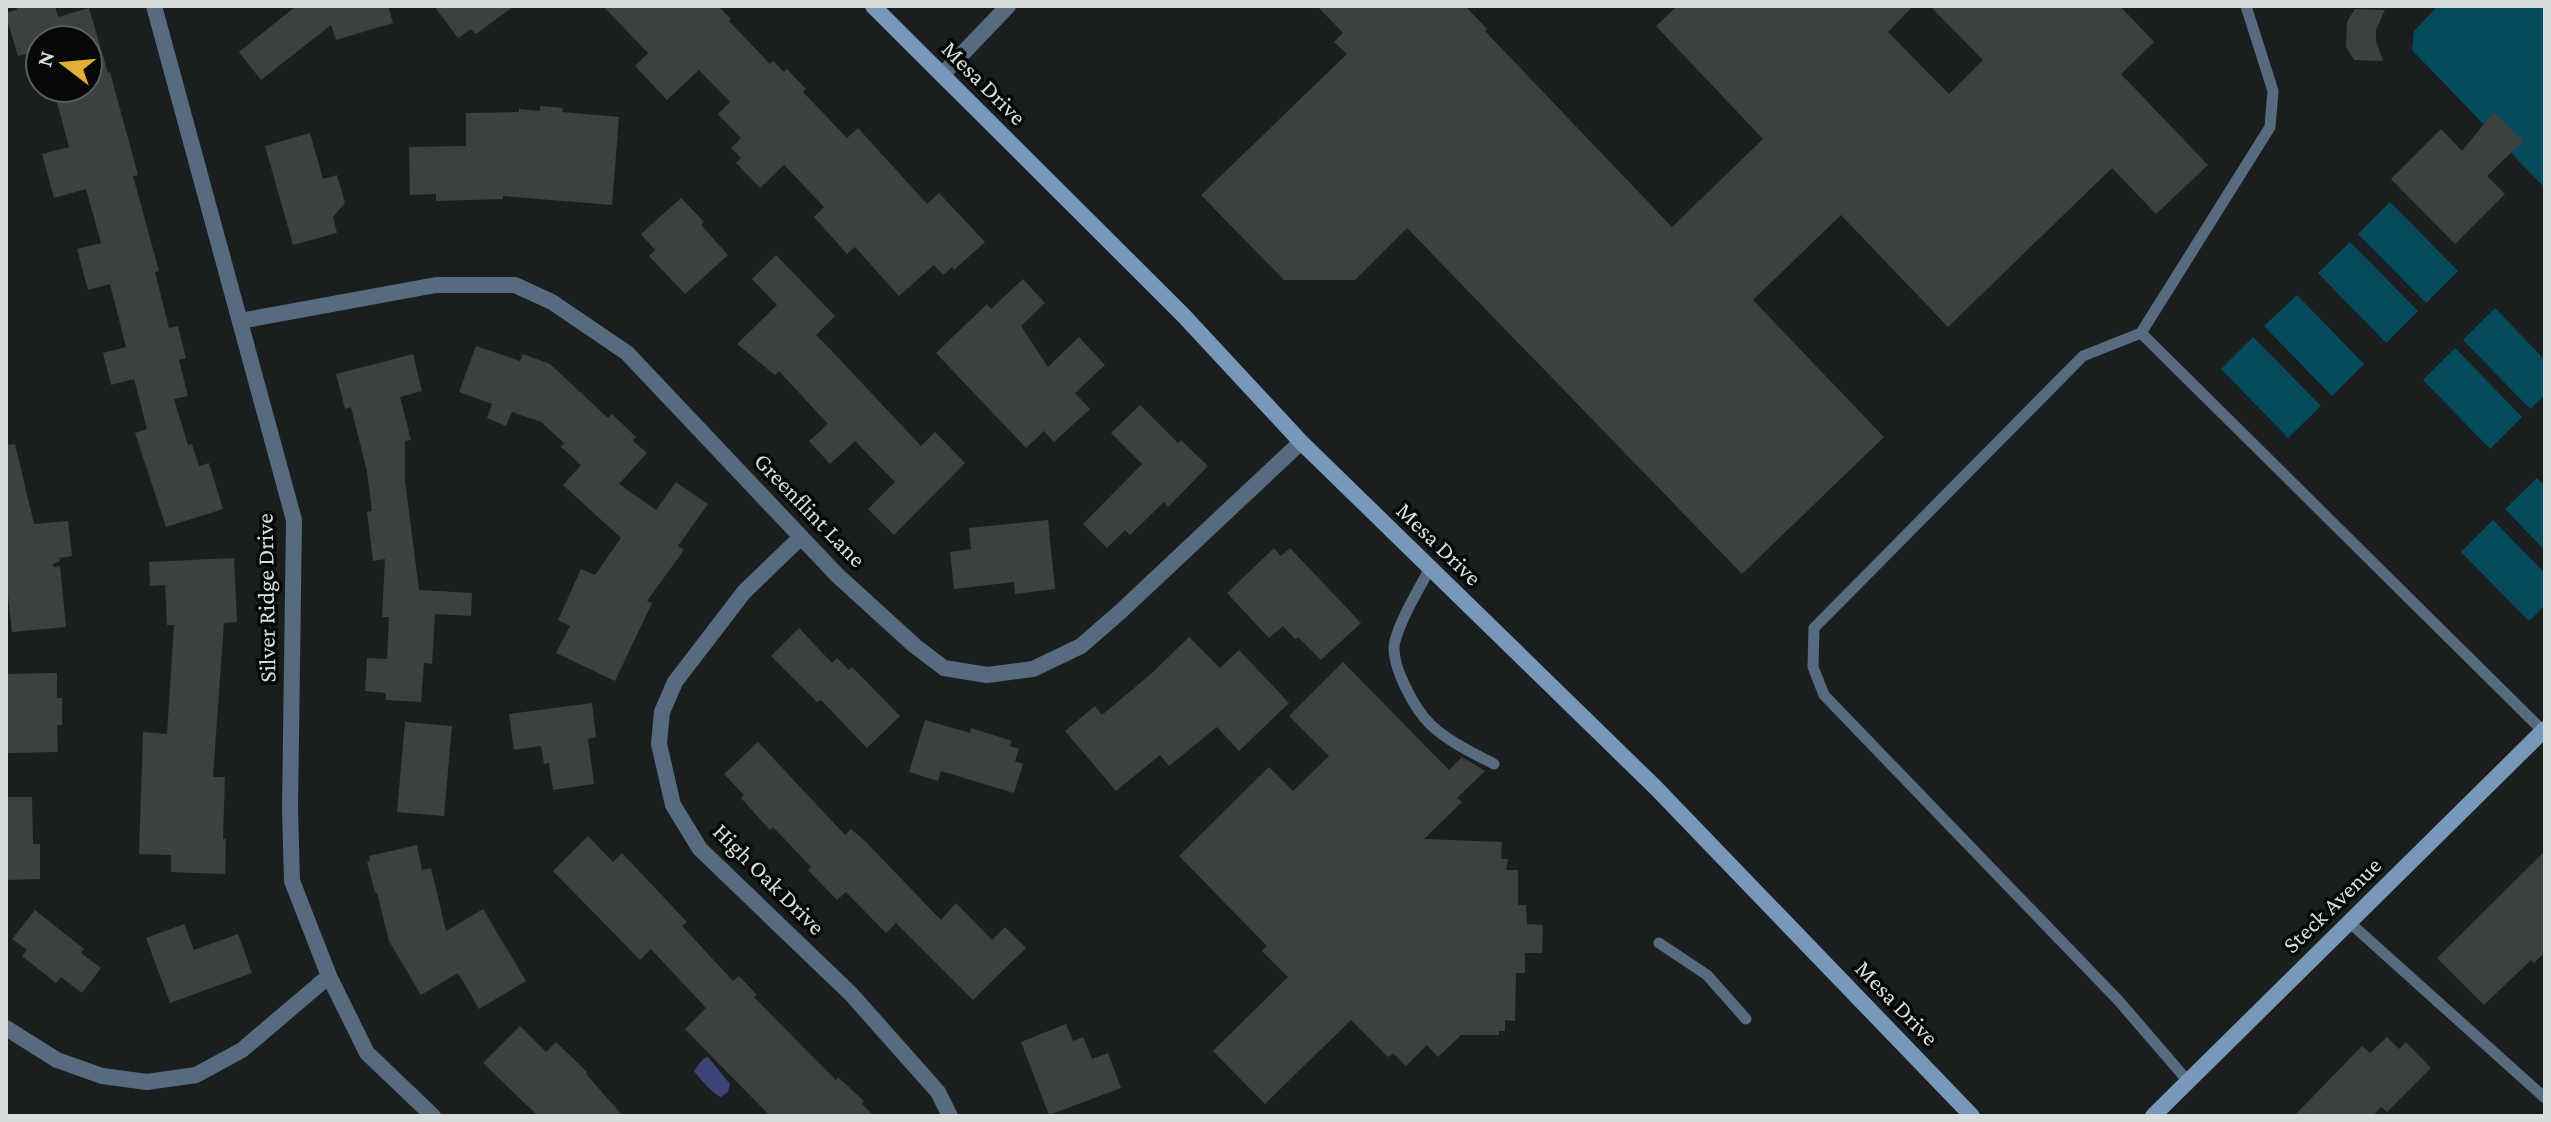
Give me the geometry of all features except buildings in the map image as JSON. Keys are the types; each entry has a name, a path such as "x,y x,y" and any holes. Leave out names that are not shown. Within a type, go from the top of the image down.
{"street":[{"name":"Silver Ridge Drive","path":"154,6 294,520 292,881 329,976 367,1053 433,1116"},
{"name":"Mesa Drive","path":"873,6 1184,316 1301,442 1656,788 1972,1116"},
{"path":"942,75 1008,6"},
{"name":"Greenflint Lane","path":"240,321 436,285 515,285 552,302 627,353 801,537 882,616 944,668 987,675 1033,669 1081,646 1301,442"},
{"name":"High Oak Drive","path":"801,537 744,592 675,682 662,712 659,744 673,805 700,849 851,994 938,1092 950,1116"},
{"name":"Steck Avenue","path":"2153,1116 2544,730"},
{"path":"6,1028 57,1060 102,1076 147,1082 196,1075 242,1050 329,976"}],"lane":[{"path":"2187,1080 2118,1000 1824,695 1813,667 1814,628 2083,356 2141,333 2270,127 2273,91 2246,6"},
{"path":"2141,333 2544,730"},
{"path":"1430,568 1394,644 1396,664 1403,683 1428,723 1494,764"},
{"path":"2349,922 2545,1098"},
{"path":"1659,943 1707,975 1746,1019"}],"shaded area":[{"path":"2438,6 2545,6 2545,188 2412,50 2414,31"},
{"path":"2390,202 2458,271 2426,303 2358,234"},
{"path":"2350,242 2418,311 2386,343 2318,273"},
{"path":"2297,295 2364,364 2332,396 2264,326"},
{"path":"2495,308 2545,360 2545,395 2530,409 2463,340"},
{"path":"2253,337 2321,406 2288,438 2221,369"},
{"path":"2455,348 2522,417 2490,449 2423,380"},
{"path":"2537,478 2545,486 2545,551 2505,509"},
{"path":"2493,520 2545,573 2545,605 2529,621 2461,552"},
{"path":"708,1057 730,1084 728,1092 721,1097 694,1071"}]}
